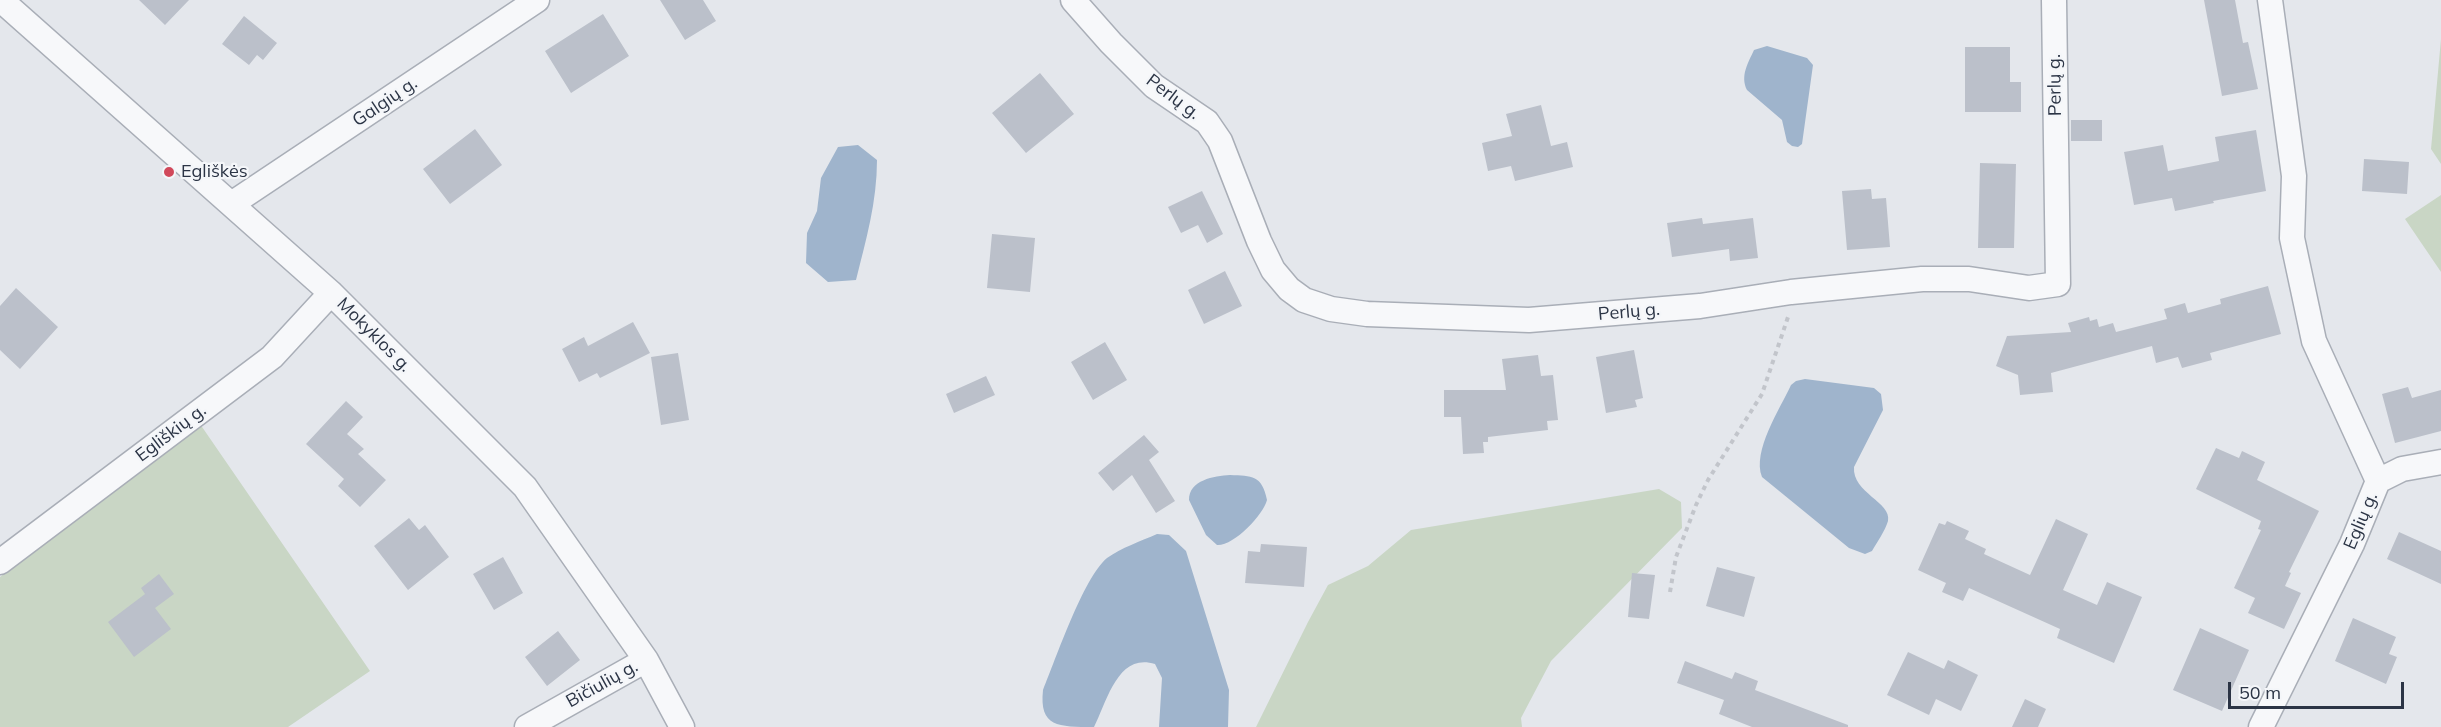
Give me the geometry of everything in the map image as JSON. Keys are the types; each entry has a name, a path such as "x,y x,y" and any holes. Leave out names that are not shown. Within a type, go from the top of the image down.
{"street":[{"name":"Mokyklos g.","path":"1,0 331,293 525,487 646,660 682,727"},
{"name":"Galgių g.","path":"232,203 537,0"},
{"name":"Perlų g.","path":"1073,0 1111,43 1154,86 1207,122 1220,141 1259,241 1273,270 1289,289 1304,300 1331,309 1367,314 1529,320 1700,306 1791,292 1922,279 1969,279 2029,288 2058,284 2054,0"},
{"name":"Eglių g.","path":"2261,727 2352,544 2378,481 2314,341 2292,238 2294,176 2270,0"},
{"name":"Egliškių g.","path":"0,562 272,357 331,293"},
{"path":"2378,481 2402,469 2441,462"},
{"name":"Bičiulių g.","path":"527,727 646,660"}],"path":[{"path":"1670,592 1676,557 1696,505 1708,480 1762,394 1783,335 1791,292"}],"green space":[{"path":"2441,39 2441,164 2431,149"},
{"path":"2441,195 2441,272 2405,219"},
{"path":"200,424 370,671 288,727 0,727 0,577"},
{"path":"1659,489 1681,502 1682,528 1551,661 1521,718 1522,727 1256,727 1328,585 1368,566 1411,530"}],"water":[{"path":"1767,46 1807,58 1813,65 1802,144 1798,147 1787,142 1782,120 1747,90 1745,85 1746,70 1754,50"},
{"path":"858,145 877,160 877,176 867,236 856,280 828,282 806,263 807,233 817,211 821,178 838,147"},
{"path":"1805,379 1874,388 1881,394 1883,410 1854,467 1859,484 1884,508 1888,514 1888,521 1872,551 1865,554 1849,548 1762,477 1761,455 1769,430 1791,385"},
{"path":"1230,475 1250,477 1259,481 1267,500 1260,514 1247,528 1224,544 1217,545 1206,535 1189,500 1190,493 1204,480"},
{"path":"1157,534 1169,535 1186,551 1229,690 1228,727 1159,727 1162,678 1155,664 1142,662 1132,665 1116,681 1094,727 1061,725 1054,722 1044,711 1043,690 1071,620 1089,583 1107,558"}],"building":[{"path":"139,0 189,0 165,25"},
{"path":"660,0 703,0 716,21 685,40"},
{"path":"2204,0 2235,0 2243,43 2248,42 2258,89 2222,96"},
{"path":"603,14 629,56 571,93 545,51"},
{"path":"244,16 277,43 263,60 257,55 249,65 222,44"},
{"path":"1965,47 2010,47 2010,82 2021,82 2021,112 1965,112"},
{"path":"1040,73 1074,114 1026,153 992,113"},
{"path":"1541,105 1551,146 1567,142 1573,167 1515,181 1511,166 1488,171 1482,143 1512,136 1506,114"},
{"path":"2071,120 2102,120 2102,141 2071,141"},
{"path":"475,129 502,165 450,204 423,169"},
{"path":"2256,130 2266,191 2175,211 2172,198 2134,205 2124,152 2163,145 2168,171 2219,161 2215,137"},
{"path":"2364,159 2409,162 2407,194 2362,191"},
{"path":"1980,163 2016,164 2014,248 1978,248"},
{"path":"1871,189 1872,199 1886,198 1890,247 1847,250 1842,191"},
{"path":"1202,191 1223,234 1207,243 1198,225 1181,233 1168,207"},
{"path":"1702,218 1703,224 1753,218 1758,258 1730,261 1729,249 1672,257 1667,223"},
{"path":"992,234 1035,238 1030,292 987,288"},
{"path":"1225,271 1242,306 1204,324 1188,290"},
{"path":"2268,286 2281,334 2210,353 2212,360 2182,368 2178,357 2156,363 2152,346 2051,373 2053,392 2020,395 2018,375 1996,366 2007,336 2071,332 2068,323 2089,317 2090,321 2097,319 2099,327 2113,323 2116,332 2167,319 2164,309 2185,303 2188,313 2221,304 2220,299"},
{"path":"16,288 58,327 20,369 0,350 0,306"},
{"path":"633,322 650,353 600,378 597,373 579,382 562,349 584,337 588,346"},
{"path":"1105,342 1127,380 1093,400 1071,362"},
{"path":"1634,350 1643,398 1635,400 1637,407 1606,413 1596,357"},
{"path":"678,353 689,420 661,425 651,357"},
{"path":"1538,355 1541,376 1553,375 1558,420 1547,421 1548,430 1488,437 1488,442 1483,442 1484,453 1463,454 1461,417 1444,417 1444,390 1506,390 1502,359"},
{"path":"986,376 995,395 954,413 946,394"},
{"path":"2408,387 2412,398 2441,390 2441,431 2395,443 2382,394"},
{"path":"346,401 363,417 347,434 364,449 358,454 386,480 360,507 338,486 344,479 306,444"},
{"path":"1144,435 1159,452 1149,460 1175,501 1156,513 1132,475 1113,491 1098,473"},
{"path":"2216,448 2239,458 2242,451 2265,462 2257,480 2319,511 2289,572 2291,573 2285,586 2301,593 2284,629 2248,613 2255,598 2234,588 2261,530 2258,529 2261,521 2196,489"},
{"path":"409,518 419,530 425,525 449,557 408,590 374,546"},
{"path":"2056,519 2088,534 2063,590 2097,605 2107,582 2142,597 2114,663 2057,638 2060,629 1969,588 1963,601 1942,592 1946,583 1918,570 1939,523 1945,525 1947,521 1969,531 1965,539 1986,549 1984,554 2030,575"},
{"path":"2399,532 2441,551 2441,584 2387,559"},
{"path":"1261,544 1307,547 1304,587 1245,583 1248,551 1260,552"},
{"path":"503,557 523,593 494,610 473,574"},
{"path":"1717,567 1755,577 1744,617 1706,606"},
{"path":"1632,573 1655,575 1649,619 1628,617"},
{"path":"159,574 174,594 155,608 171,629 134,657 108,622 145,594 141,588"},
{"path":"2353,618 2396,637 2389,654 2397,657 2386,684 2335,661"},
{"path":"2200,628 2249,650 2222,711 2173,690"},
{"path":"558,631 580,660 547,686 525,657"},
{"path":"1908,652 1944,669 1948,660 1978,675 1961,711 1936,699 1929,715 1887,695"},
{"path":"1685,661 1732,679 1735,672 1758,681 1755,690 1848,725 1848,727 1752,727 1719,714 1724,700 1677,683"},
{"path":"2025,699 2046,709 2038,727 2012,727"}],"place":[{"name":"Egliškės","path":"169,172"}]}
